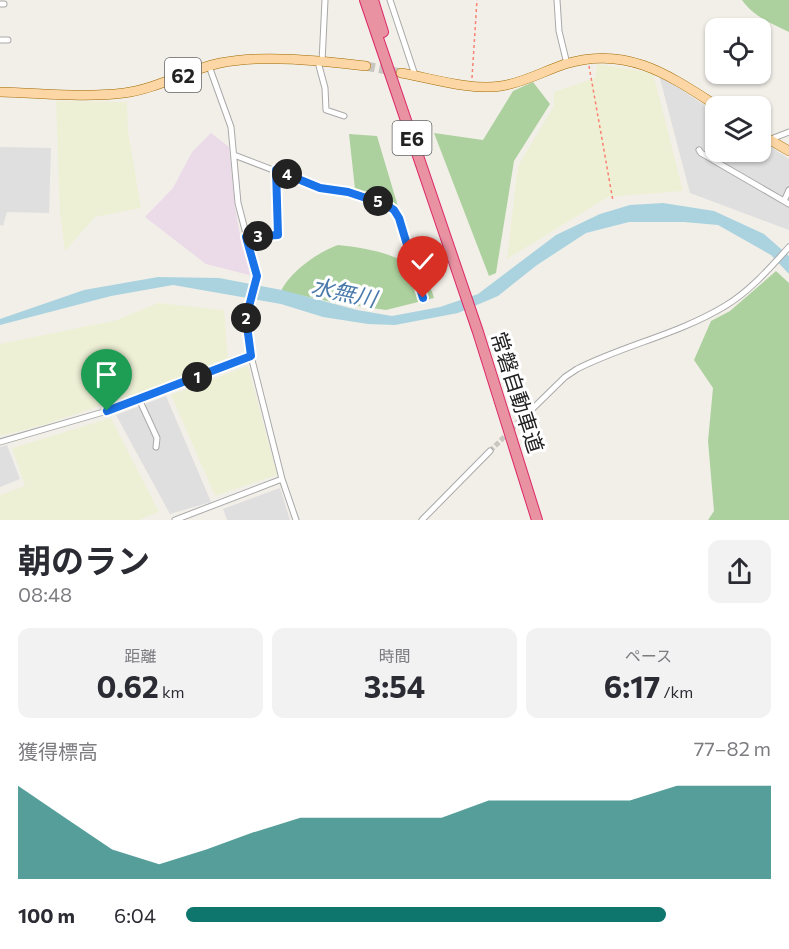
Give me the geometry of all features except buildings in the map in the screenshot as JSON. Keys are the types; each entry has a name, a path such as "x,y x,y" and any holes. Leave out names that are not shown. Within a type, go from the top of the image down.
{"highway":[{"name":"常磐自動車道","path":"365,0 478,332 537,520"},
{"name":"常磐自動車道","path":"374,0 459,276"}],"main road":[{"name":"62","path":"0,92 108,95 126,93 209,66 229,61 255,59 366,66"},
{"path":"401,72 472,85 500,87 567,63 588,59 623,59 642,64 677,80 705,98"},
{"path":"771,141 789,151"}],"street":[{"path":"325,0 320,62 326,110 344,116"},
{"path":"390,0 415,75"},
{"path":"557,0 559,31 567,63"},
{"path":"0,40 8,40"},
{"path":"209,66 229,120 234,155 235,187 257,276 246,318 251,356 282,479 296,520"},
{"path":"771,140 789,132"},
{"path":"699,150 786,202 789,190"},
{"path":"234,155 320,188 348,192 381,201 394,210 399,218 423,298"},
{"path":"246,237 278,235 276,170"},
{"path":"519,422 565,377 577,369 709,315 727,305 770,268 789,247"},
{"path":"0,442 107,411 251,356"},
{"path":"139,399 157,438 156,447"},
{"path":"422,520 490,451"},
{"path":"175,520 282,479"}],"path":[{"path":"472,81 477,0"},
{"path":"588,59 613,201"}],"shaded area":[{"path":"659,75 705,105 705,162 771,162 771,147 789,159 789,230 690,193"},
{"path":"211,133 229,147 235,207 242,246 253,276 206,264 145,217 173,188 192,152"},
{"path":"0,147 51,148 49,213 7,212 3,226 0,225"},
{"path":"166,396 211,502 170,514 116,415"},
{"path":"7,445 20,479 0,487 0,447"},
{"path":"280,488 290,520 227,520 223,509"}],"green space":[{"path":"742,0 789,0 789,32 771,23 771,18 762,18"},
{"path":"597,64 653,73 683,191 608,197 507,259 518,166 554,106 554,92 595,78"},
{"path":"533,82 550,104 514,161 496,273 489,276 434,133 483,140 513,91"},
{"path":"56,101 127,102 128,131 141,208 95,217 65,251 60,212"},
{"path":"349,134 377,136 399,210 355,189"},
{"path":"338,245 382,253 409,264 420,273 434,298 386,310 336,303 281,291 291,277 305,264 322,252"},
{"path":"776,271 789,283 789,520 708,520 714,511 708,441 713,388 694,360 711,321 730,311"},
{"path":"158,303 224,310 228,358 144,391 43,425 0,436 0,344 117,320"},
{"path":"248,366 277,475 215,496 171,395"},
{"path":"111,418 159,512 139,520 0,520 0,495 25,486 12,448"}],"water":[{"path":"663,203 714,211 764,234 789,256 789,274 771,255 718,225 684,222 629,222 586,233 537,265 498,296 458,313 395,325 368,324 323,317 281,304 173,285 111,296 0,325 0,319 84,290 158,277 219,278 392,316 440,307 478,294 556,235 600,214 630,205"}],"tunnel":[{"path":"366,66 401,73"},
{"path":"490,451 519,422"}],"route":[{"path":"107,411 251,356 246,318 257,276 246,237 278,235 276,170 320,188 348,192 381,201 394,210 399,218 423,298"}],"water label":[{"name":"水無川","path":"344,292"}]}
